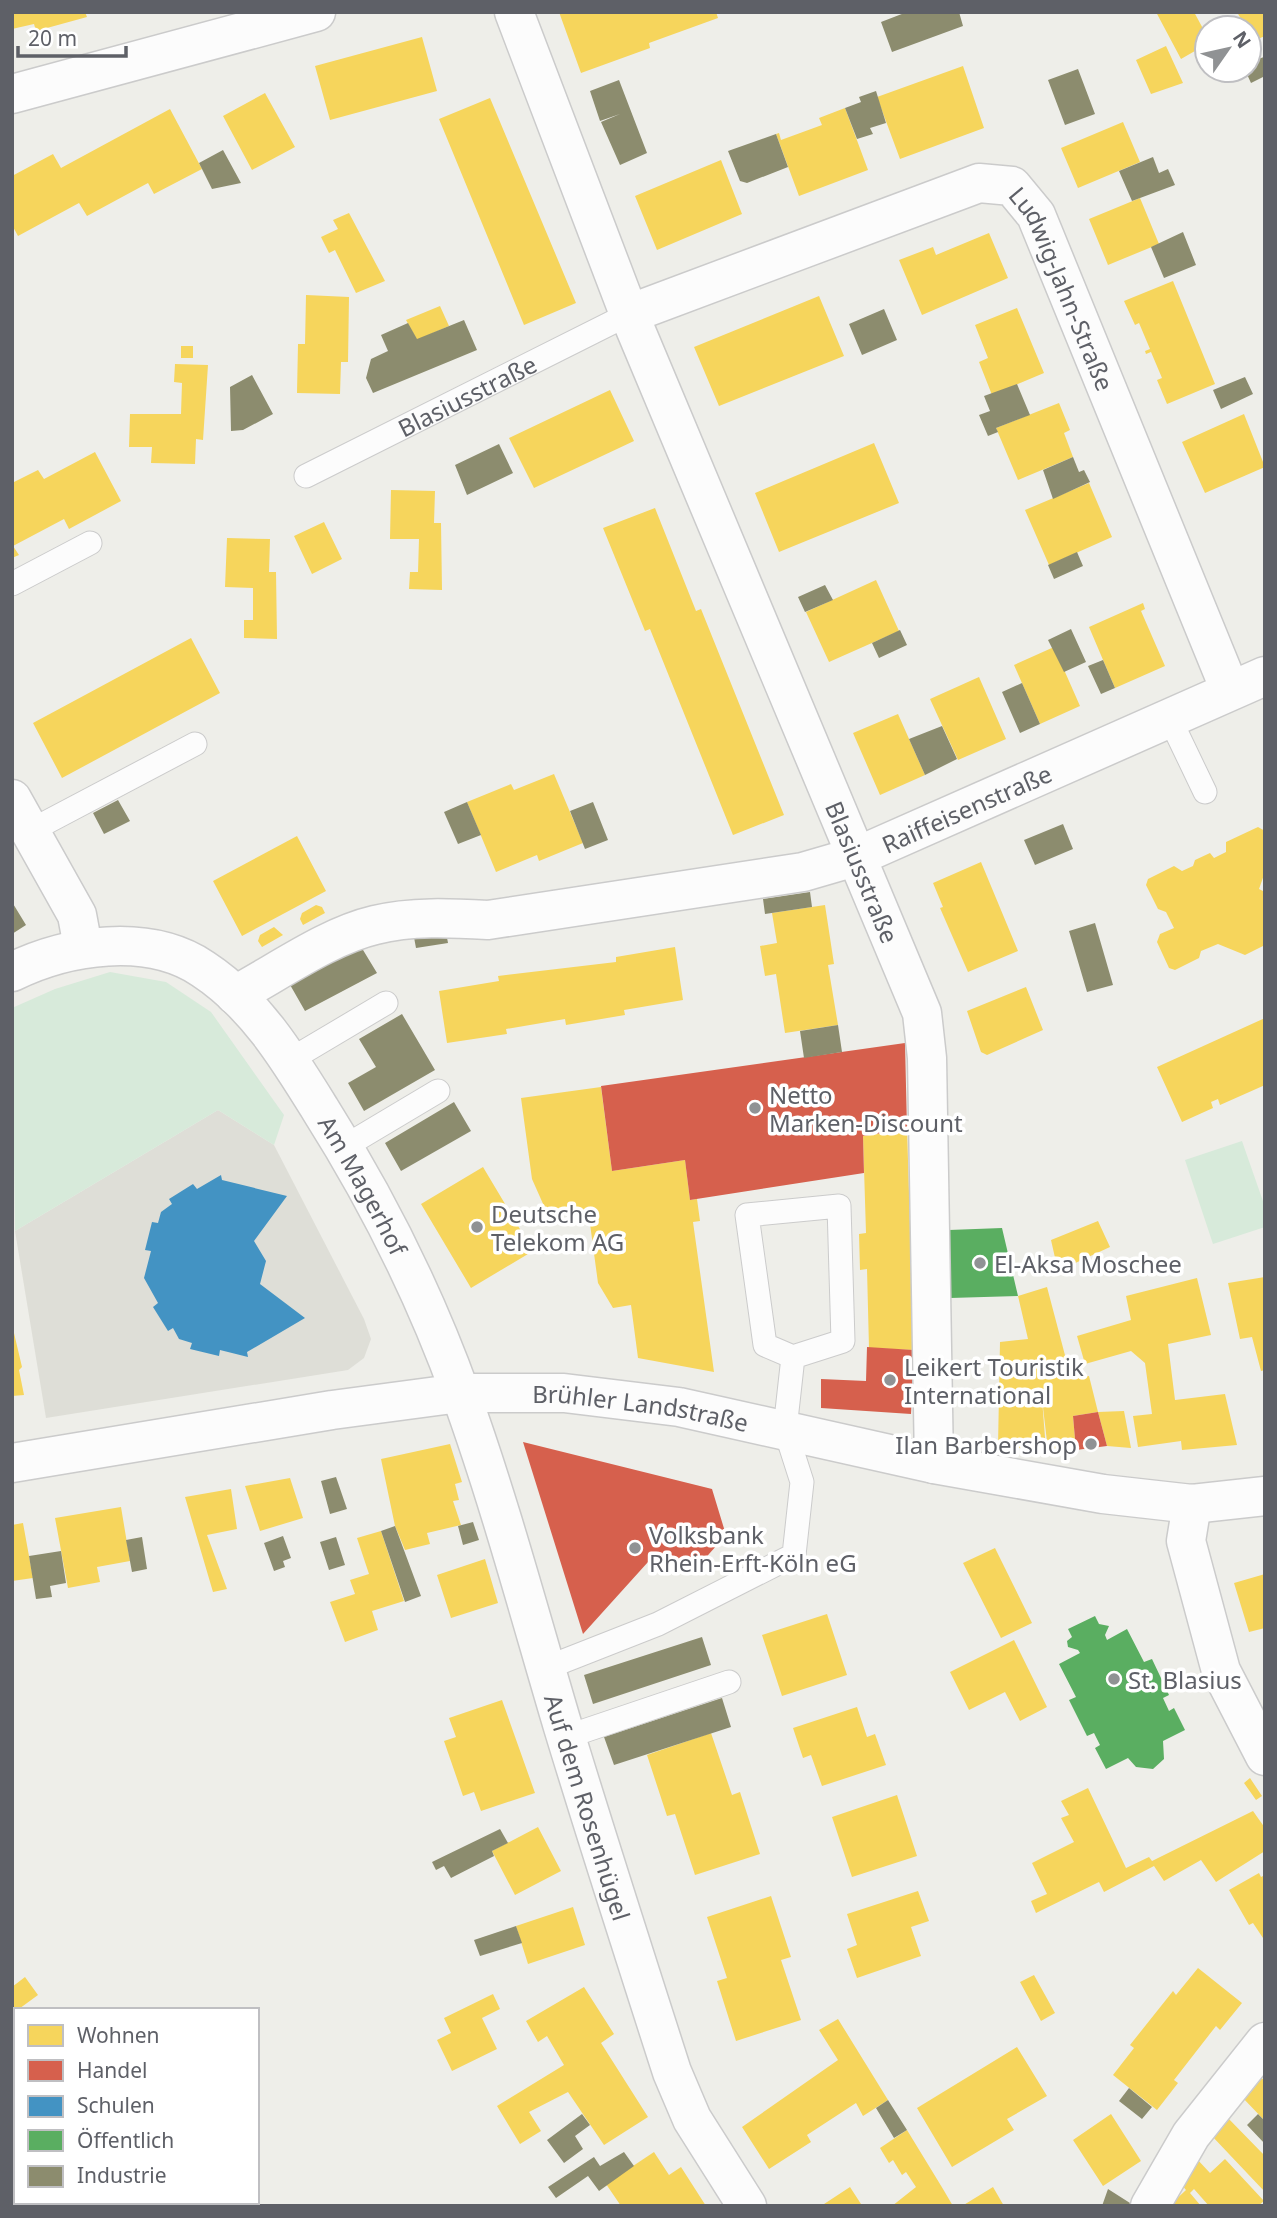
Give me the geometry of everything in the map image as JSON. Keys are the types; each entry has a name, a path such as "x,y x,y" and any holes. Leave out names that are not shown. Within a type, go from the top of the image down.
{"street":[{"path":"12,94 317,12"},
{"name":"Blasiusstraße","path":"514,12 629,314 922,1013 927,1058 934,1464"},
{"name":"Ludwig-Jahn-Straße","path":"629,314 979,183 1012,186 1036,215 1230,690"},
{"name":"Raiffeisenstraße","path":"235,995 349,933 376,924 446,918 488,919 803,872 858,856 1265,676"},
{"path":"22,815 77,915 83,947"},
{"name":"Am Magerhof","path":"12,972 83,947 122,946 160,952 200,967 235,995 290,1060 344,1147 398,1245 460,1393"},
{"name":"Brühler Landstraße","path":"12,1464 332,1410 460,1393 577,1394 679,1407 934,1464 1103,1494 1192,1504 1265,1496"},
{"name":"Auf dem Rosenhügel","path":"460,1393 672,2072 692,2119 747,2206"},
{"path":"1192,1504 1186,1541 1221,1671 1265,1756"},
{"path":"1150,2206 1191,2135 1265,2042"}],"lane":[{"name":"Blasiusstraße","path":"306,475 629,314"},
{"path":"12,584 90,543"},
{"path":"1170,717 1205,792"},
{"path":"22,815 195,744"},
{"path":"290,1060 386,1003"},
{"path":"344,1147 438,1091"},
{"path":"839,1206 843,1341 793,1357 765,1345 747,1215 839,1206"},
{"path":"546,1668 658,1624 794,1555 802,1482 785,1429 793,1357"},
{"path":"566,1737 729,1682"}],"shaded area":[{"path":"218,1110 274,1145 364,1319 371,1339 364,1358 348,1370 46,1418 15,1231"}],"green space":[{"path":"110,972 166,982 211,1012 284,1115 274,1145 218,1110 15,1231 12,1008 55,989"},
{"path":"1242,1141 1265,1207 1265,1227 1213,1244 1185,1160"}],"building: Wohnen":[{"path":"12,12 85,12 87,17 36,31 34,24 12,29"},
{"path":"559,12 716,12 718,18 649,43 650,48 581,73"},
{"path":"1156,12 1195,14 1193,52 1181,59"},
{"path":"1237,12 1265,12 1265,36 1263,37 1263,14"},
{"path":"422,37 437,91 330,120 315,66"},
{"path":"1166,46 1183,83 1151,94 1136,60"},
{"path":"963,66 984,128 900,159 877,97"},
{"path":"265,93 295,147 252,170 223,116"},
{"path":"490,98 576,303 524,325 439,119"},
{"path":"845,108 868,170 799,196 776,134 779,133 781,140 822,125 819,118"},
{"path":"170,109 202,169 154,194 148,183 87,216 79,203 18,236 12,225 12,176 53,154 61,168"},
{"path":"1123,122 1140,162 1078,188 1061,148"},
{"path":"721,160 742,214 657,250 635,196"},
{"path":"1140,198 1159,244 1108,265 1089,219"},
{"path":"349,213 385,281 356,293 335,250 329,253 321,237 338,229 333,220"},
{"path":"989,233 1008,278 922,315 899,260 933,247 936,255"},
{"path":"1173,281 1215,384 1167,404 1157,380 1162,378 1151,352 1146,354 1145,351 1150,349 1139,323 1135,325 1124,301"},
{"path":"306,295 349,297 348,362 341,362 340,394 297,393 298,344 305,344"},
{"path":"819,296 844,356 719,406 694,347"},
{"path":"440,306 449,326 417,340 406,320"},
{"path":"1017,308 1044,373 992,395 979,362 988,358 975,325"},
{"path":"181,346 193,346 193,358 181,358"},
{"path":"175,364 208,365 203,440 196,439 195,464 151,463 152,447 129,447 130,414 181,414 182,383 174,382"},
{"path":"610,390 634,441 534,488 509,438"},
{"path":"1059,403 1070,430 1064,433 1073,457 1018,480 996,428"},
{"path":"1244,414 1265,467 1205,493 1182,442"},
{"path":"874,443 899,503 779,552 755,493"},
{"path":"95,452 121,501 69,529 64,519 13,546 19,555 12,558 12,483 38,470 44,479"},
{"path":"1089,483 1112,537 1049,565 1025,510"},
{"path":"391,490 435,491 434,523 441,523 442,590 409,589 410,572 418,572 419,539 390,539"},
{"path":"655,508 696,611 701,609 784,815 733,835 650,629 645,631 603,528"},
{"path":"324,522 342,559 312,574 294,536"},
{"path":"227,538 270,539 269,572 276,572 277,639 244,638 244,620 253,620 253,588 225,587"},
{"path":"876,580 899,631 829,662 806,612"},
{"path":"1143,603 1145,609 1141,611 1165,666 1115,688 1089,627"},
{"path":"191,638 220,693 62,778 33,723"},
{"path":"1054,647 1080,706 1040,724 1014,665"},
{"path":"979,677 1006,739 958,760 930,699"},
{"path":"898,714 925,775 880,795 853,733"},
{"path":"554,774 583,843 539,861 537,855 496,872 467,802 511,784 514,790"},
{"path":"1258,827 1265,831 1265,872 1259,889 1265,892 1265,945 1245,955 1218,944 1201,951 1199,958 1175,970 1169,968 1157,942 1160,934 1174,928 1166,912 1158,909 1146,885 1148,879 1174,866 1182,871 1193,866 1195,860 1210,853 1214,858 1226,852 1226,842"},
{"path":"297,836 326,891 242,936 213,881"},
{"path":"981,862 1018,951 968,972 940,908 943,907 933,883"},
{"path":"316,905 322,907 325,913 303,925 300,919 302,913"},
{"path":"825,905 834,964 828,965 838,1025 785,1033 776,974 765,976 760,946 777,943 772,913"},
{"path":"274,927 283,935 262,947 258,941 260,935"},
{"path":"675,947 683,1000 624,1010 625,1015 566,1025 565,1019 506,1029 507,1034 447,1043 439,991 499,981 498,976 616,962 616,957"},
{"path":"1026,987 1043,1030 987,1055 981,1052 967,1011"},
{"path":"1265,1018 1265,1085 1220,1105 1218,1099 1211,1102 1213,1108 1182,1122 1157,1067"},
{"path":"601,1087 612,1171 685,1160 690,1200 697,1199 700,1221 693,1222 714,1372 638,1358 631,1305 613,1308 598,1283 588,1209 548,1215 532,1179 521,1098"},
{"path":"907,1129 914,1350 869,1348 867,1269 860,1270 859,1234 866,1233 863,1136"},
{"name":"Deutsche Telekom AG","path":"483,1167 533,1251 471,1288 421,1204"},
{"path":"1098,1221 1110,1247 1058,1271 1051,1240"},
{"path":"1265,1277 1265,1370 1261,1371 1252,1337 1240,1339 1228,1283"},
{"path":"1197,1278 1211,1335 1168,1344 1175,1400 1225,1394 1237,1445 1182,1450 1181,1441 1138,1447 1133,1416 1152,1414 1145,1363 1131,1351 1085,1364 1077,1336 1131,1320 1126,1296"},
{"path":"1047,1287 1071,1378 1089,1376 1098,1412 1073,1416 1076,1450 1048,1450 1042,1399 1046,1450 998,1446 1000,1342 1028,1339 1018,1296"},
{"path":"14,1333 22,1367 19,1370 24,1395 12,1396"},
{"path":"1124,1411 1131,1448 1107,1446 1098,1412"},
{"path":"450,1444 462,1482 455,1484 459,1500 453,1501 461,1525 427,1533 430,1544 405,1550 395,1526 381,1459"},
{"path":"290,1478 303,1518 260,1531 245,1486"},
{"path":"231,1489 237,1529 207,1535 227,1589 213,1592 185,1497"},
{"path":"121,1507 130,1561 97,1567 100,1582 68,1588 55,1518"},
{"path":"23,1523 33,1578 12,1581 12,1525"},
{"path":"381,1531 404,1601 372,1611 378,1630 345,1642 330,1602 355,1594 350,1580 369,1574 357,1538"},
{"path":"995,1548 1032,1623 1001,1638 963,1563"},
{"path":"485,1559 498,1603 451,1618 437,1575"},
{"path":"1265,1574 1265,1628 1249,1632 1234,1583"},
{"path":"827,1614 847,1675 782,1696 762,1635"},
{"path":"1014,1640 1047,1707 1020,1721 1005,1692 969,1710 950,1672"},
{"path":"502,1700 535,1793 481,1811 474,1792 463,1796 444,1741 456,1737 449,1718"},
{"path":"857,1707 867,1737 875,1734 886,1765 822,1786 811,1755 803,1758 793,1728"},
{"path":"711,1733 732,1795 740,1792 760,1854 695,1875 675,1814 667,1816 647,1755"},
{"path":"1250,1778 1262,1796 1256,1800 1244,1783"},
{"path":"1088,1788 1126,1868 1149,1857 1152,1861 1253,1811 1265,1828 1265,1851 1216,1882 1201,1860 1164,1881 1154,1866 1104,1892 1099,1882 1036,1913 1031,1901 1047,1894 1032,1863 1074,1842 1061,1818 1069,1815 1061,1801"},
{"path":"897,1795 917,1856 852,1877 832,1817"},
{"path":"538,1827 561,1871 515,1895 492,1851"},
{"path":"1259,1873 1261,1877 1265,1875 1265,1941 1253,1923 1249,1925 1229,1890"},
{"path":"918,1891 929,1921 911,1927 921,1956 857,1978 847,1949 857,1945 847,1914"},
{"path":"771,1896 791,1957 781,1960 801,2020 736,2041 717,1981 727,1978 707,1917"},
{"path":"573,1907 585,1945 528,1964 516,1926"},
{"path":"1198,1968 1242,2003 1220,2030 1216,2026 1174,2080 1178,2083 1157,2110 1113,2075 1134,2048 1130,2045 1173,1991 1176,1995"},
{"path":"1034,1975 1055,2013 1041,2021 1020,1982"},
{"path":"25,1977 38,1995 20,2008 14,2008 12,2014 12,1987"},
{"path":"584,1987 614,2034 601,2043 648,2117 604,2145 568,2092 529,2112 541,2131 520,2144 497,2106 564,2065 547,2036 538,2042 526,2021"},
{"path":"493,1994 500,2009 482,2018 497,2049 452,2071 437,2040 451,2033 444,2018"},
{"path":"838,2019 888,2100 863,2116 856,2103 807,2135 811,2142 769,2169 742,2127 838,2060 819,2030"},
{"path":"1017,2047 1047,2096 1007,2119 1014,2130 952,2167 917,2108"},
{"path":"12,2049 14,2150 12,2148"},
{"path":"1259,2076 1265,2081 1265,2121 1241,2096"},
{"path":"1111,2114 1141,2161 1103,2186 1073,2140"},
{"path":"1226,2116 1265,2156 1265,2192 1211,2135"},
{"path":"907,2130 953,2206 892,2206 916,2187 906,2172 902,2175 893,2160 889,2163 880,2148"},
{"path":"654,2152 669,2175 681,2167 706,2206 621,2206 606,2184"},
{"path":"1196,2158 1210,2173 1225,2159 1264,2201 1258,2206 1209,2206 1194,2189 1190,2193 1201,2206 1169,2206 1186,2190 1180,2183"},
{"path":"850,2187 861,2204 858,2206 821,2206"},
{"path":"993,2187 1004,2206 962,2206"}],"building: Handel":[{"name":"Netto Marken-Discount","path":"905,1043 907,1129 863,1136 864,1173 690,1200 685,1160 612,1171 601,1086"},
{"name":"Leikert Touristik International","path":"867,1347 914,1350 911,1414 821,1408 821,1379 866,1381"},
{"path":"1098,1412 1107,1446 1076,1450 1073,1416"},
{"name":"Volksbank Rhein-Erft-Köln eG","path":"523,1442 712,1489 726,1535 692,1573 648,1562 583,1634"}],"building: Schulen":[{"path":"221,1175 222,1180 287,1196 254,1241 266,1261 260,1284 305,1318 247,1352 248,1357 220,1350 219,1356 190,1349 192,1343 179,1339 173,1328 168,1331 153,1307 158,1303 144,1278 151,1251 145,1250 152,1222 158,1223 161,1212 172,1204 169,1199 193,1184 197,1189"}],"building: Öffentlich":[{"name":"El-Aksa Moschee","path":"1002,1228 1018,1296 950,1298 949,1230"},
{"name":"St. Blasius","path":"1095,1616 1099,1624 1109,1626 1105,1635 1107,1640 1127,1629 1144,1662 1152,1659 1169,1695 1163,1698 1169,1711 1174,1708 1185,1730 1163,1741 1164,1759 1153,1769 1136,1767 1128,1758 1106,1769 1095,1748 1100,1745 1094,1733 1087,1736 1069,1700 1076,1697 1059,1664 1080,1653 1068,1647 1067,1641 1072,1637 1068,1629"}],"building: Industrie":[{"path":"907,12 959,12 963,26 892,52 881,22"},
{"path":"1078,69 1095,114 1065,125 1048,80"},
{"path":"619,80 647,153 620,165 601,122 620,114 600,121 590,91"},
{"path":"876,91 886,123 870,128 873,134 857,139 845,108 861,102 859,97"},
{"path":"776,134 788,167 747,183 740,181 728,151"},
{"path":"223,150 241,183 212,189 199,163"},
{"path":"1153,157 1159,173 1168,169 1175,185 1132,201 1119,171"},
{"path":"1183,232 1196,265 1164,278 1151,247"},
{"path":"884,309 897,340 862,355 849,324"},
{"path":"464,320 477,350 373,393 366,378 371,359 388,351 381,335 408,323 417,339"},
{"path":"252,375 273,414 243,430 231,431 230,387"},
{"path":"1245,377 1253,394 1221,409 1213,390"},
{"path":"1017,384 1030,415 996,428 998,432 988,436 979,415 990,411 984,396"},
{"path":"499,444 513,473 467,495 455,465"},
{"path":"1073,457 1079,472 1084,470 1090,482 1053,499 1043,470"},
{"path":"1077,552 1083,566 1054,579 1048,565"},
{"path":"825,585 833,600 805,612 798,597"},
{"path":"1071,629 1086,662 1064,672 1048,640"},
{"path":"900,630 907,645 879,658 872,643"},
{"path":"1103,660 1115,688 1101,694 1088,666"},
{"path":"1022,683 1040,724 1020,733 1002,692"},
{"path":"942,726 957,759 925,775 909,739"},
{"path":"118,800 130,821 104,834 93,813"},
{"path":"467,802 481,835 458,844 444,812"},
{"path":"593,802 608,840 585,849 570,811"},
{"path":"1063,824 1073,849 1035,865 1024,840"},
{"path":"810,892 812,907 765,914 763,899"},
{"path":"12,902 26,925 12,934"},
{"path":"1095,923 1113,985 1087,992 1069,931"},
{"path":"445,927 448,943 416,948 413,932"},
{"path":"360,945 377,973 305,1011 289,983"},
{"path":"402,1014 435,1070 364,1111 348,1083 376,1067 359,1039"},
{"path":"838,1025 842,1052 804,1058 800,1031"},
{"path":"454,1102 471,1131 401,1171 385,1143"},
{"path":"336,1477 347,1509 330,1514 321,1481"},
{"path":"473,1522 479,1540 463,1545 458,1526"},
{"path":"395,1526 421,1596 405,1602 381,1531"},
{"path":"283,1536 291,1558 283,1561 285,1567 274,1571 264,1543"},
{"path":"142,1537 147,1569 132,1572 126,1540"},
{"path":"336,1537 345,1565 329,1570 320,1542"},
{"path":"61,1551 66,1583 50,1586 52,1597 36,1599 29,1556"},
{"path":"702,1637 711,1665 593,1704 584,1675"},
{"path":"722,1698 731,1727 614,1765 604,1737"},
{"path":"500,1829 508,1843 492,1851 494,1856 451,1878 444,1866 436,1870 432,1862"},
{"path":"516,1926 522,1943 480,1956 474,1940"},
{"path":"1129,2088 1152,2107 1142,2119 1119,2101"},
{"path":"888,2100 907,2130 894,2138 876,2108"},
{"path":"582,2114 590,2125 575,2136 583,2149 564,2163 547,2140"},
{"path":"1258,2114 1265,2121 1265,2144 1247,2125"},
{"path":"624,2152 634,2166 599,2191 588,2176 556,2198 548,2187 594,2157 600,2166"},
{"path":"1108,2189 1130,2203 1129,2206 1102,2206"}],"place":[{"name":"Netto Marken-Discount","path":"755,1108"},
{"name":"Deutsche Telekom AG","path":"477,1227"},
{"name":"El-Aksa Moschee","path":"980,1263"},
{"name":"Leikert Touristik International","path":"890,1380"},
{"name":"Ilan Barbershop","path":"1091,1444"},
{"name":"Volksbank Rhein-Erft-Köln eG","path":"635,1548"},
{"name":"St. Blasius","path":"1114,1679"}]}
